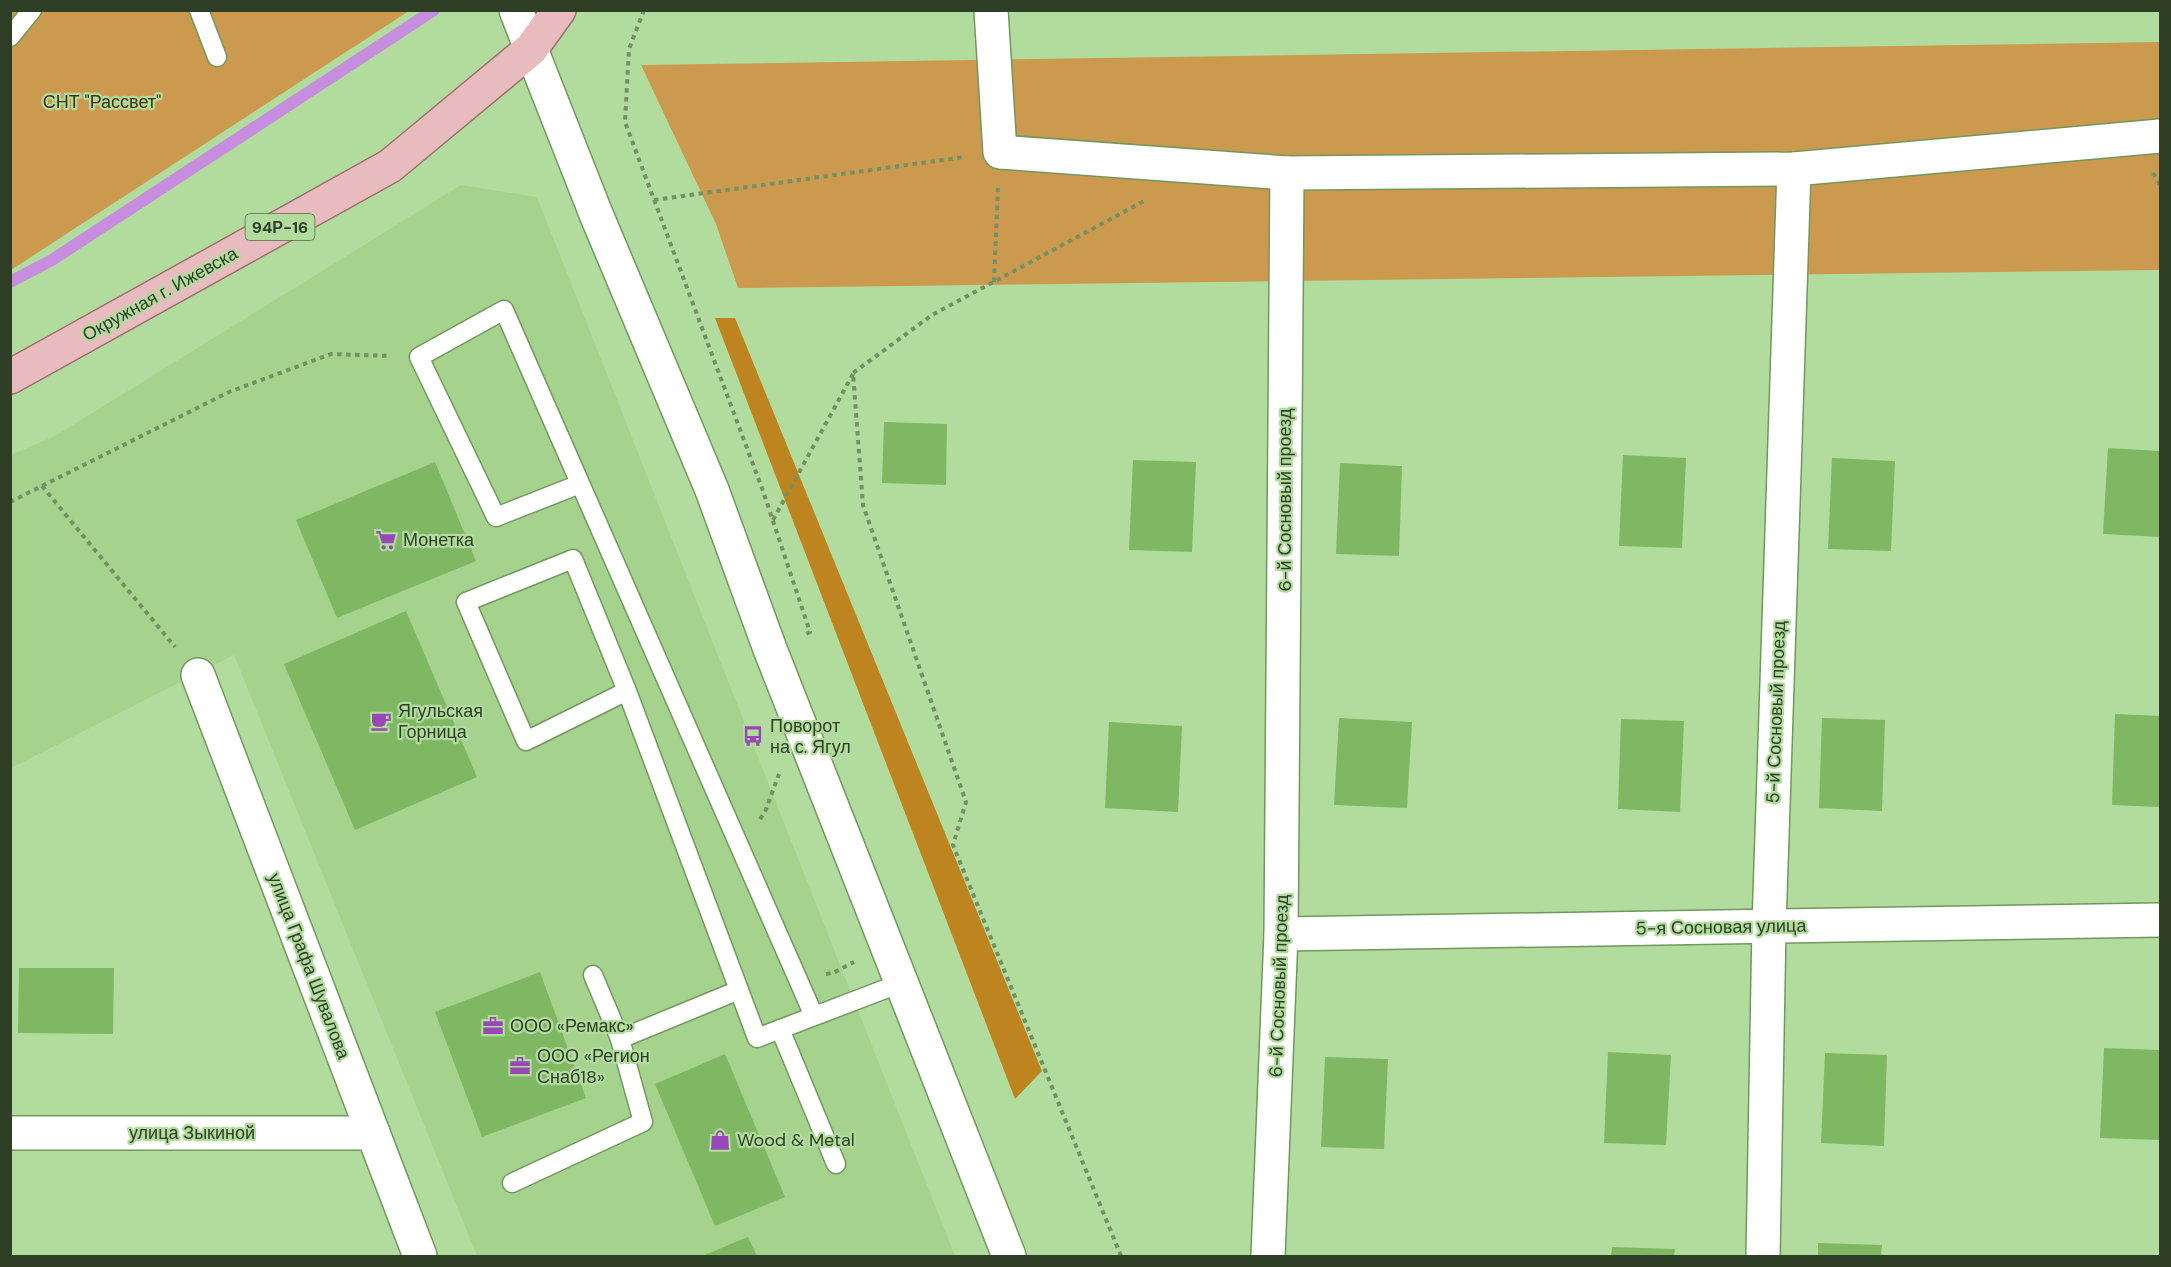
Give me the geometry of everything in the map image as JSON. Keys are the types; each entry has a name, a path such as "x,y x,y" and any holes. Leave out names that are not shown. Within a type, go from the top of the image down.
{"main road":[{"name":"Окружная г. Ижевска","path":"10,377 390,166 531,49 560,10"}],"street":[{"path":"516,10 596,214 712,490 770,649 1010,1257"},
{"path":"991,10 1000,152 1287,173 1794,169 2160,136"},
{"name":"5-й Сосновый проезд","path":"1763,1257 1769,926 1794,169"},
{"name":"6-й Сосновый проезд","path":"1268,1257 1281,934 1287,173"},
{"name":"улица Графа Шувалова","path":"198,675 420,1257"},
{"name":"5-я Сосновая улица","path":"1281,934 2160,920"},
{"name":"улица Зыкиной","path":"10,1133 373,1133"}],"lane":[{"path":"10,38 32,10"},
{"path":"199,10 217,57"},
{"path":"580,484 496,517 419,357 504,310 814,1016"},
{"path":"627,691 526,741 466,602 573,558 627,691 757,1038 901,983"},
{"path":"512,1183 643,1122 620,1039 593,975"},
{"path":"620,1039 739,990"},
{"path":"780,1029 836,1164"}],"path":[{"path":"654,200 1000,152 994,282"},
{"path":"772,520 853,373 932,315 1156,195"},
{"path":"10,502 229,392 331,354 419,357"},
{"path":"853,373 863,505 966,802 953,845 1121,1257"},
{"path":"42,486 198,675"},
{"path":"740,846 765,812 781,767"}],"shaded area":[{"path":"461,185 537,197 955,1256 477,1256 234,655 11,768 11,455 55,436"},
{"path":"715,318 735,318 1042,1071 1015,1099"}],"green space":[{"name":"СНТ \"Рассвет\"","path":"11,11 409,11 11,270"},
{"path":"2160,42 2160,270 738,288 716,224 641,65"}],"building":[{"path":"884,422 947,424 946,485 882,483"},
{"path":"2108,448 2160,451 2160,537 2103,534"},
{"path":"1623,455 1686,458 1682,548 1619,546"},
{"path":"1832,458 1895,461 1891,551 1828,549"},
{"path":"1133,460 1196,462 1192,552 1129,550"},
{"name":"Монетка","path":"435,462 476,561 337,618 296,520"},
{"path":"1340,463 1402,466 1399,556 1336,554"},
{"name":"Ягульская Горница","path":"406,611 477,777 355,830 284,664"},
{"path":"2115,714 2160,716 2160,807 2112,805"},
{"path":"1339,718 1412,722 1407,808 1334,805"},
{"path":"1822,718 1885,720 1882,811 1819,808"},
{"path":"1621,719 1684,721 1680,812 1618,809"},
{"path":"1109,722 1182,726 1178,812 1105,808"},
{"path":"19,968 114,968 113,1034 18,1033"},
{"path":"540,972 586,1098 482,1137 435,1012"},
{"path":"2104,1048 2160,1050 2160,1140 2100,1138"},
{"path":"1608,1052 1671,1055 1666,1145 1604,1143"},
{"path":"1825,1053 1887,1055 1884,1146 1821,1143"},
{"name":"Wood & Metal","path":"725,1054 785,1197 715,1226 655,1084"},
{"path":"1325,1057 1388,1059 1384,1149 1321,1147"},
{"path":"748,1237 757,1256 702,1256"},
{"path":"1818,1243 1882,1245 1881,1256 1818,1256"},
{"path":"1612,1247 1675,1249 1674,1256 1611,1256"}],"waterway":[{"path":"10,282 52,260 434,10"}],"place":[{"name":"Монетка","path":"386,540"},
{"name":"Ягульская Горница","path":"381,721"},
{"name":"Поворот на с. Ягул","path":"753,736"},
{"name":"ООО «Ремакс»","path":"493,1026"},
{"name":"ООО «Регион Снаб18»","path":"520,1066"},
{"name":"Wood & Metal","path":"720,1140"}]}
